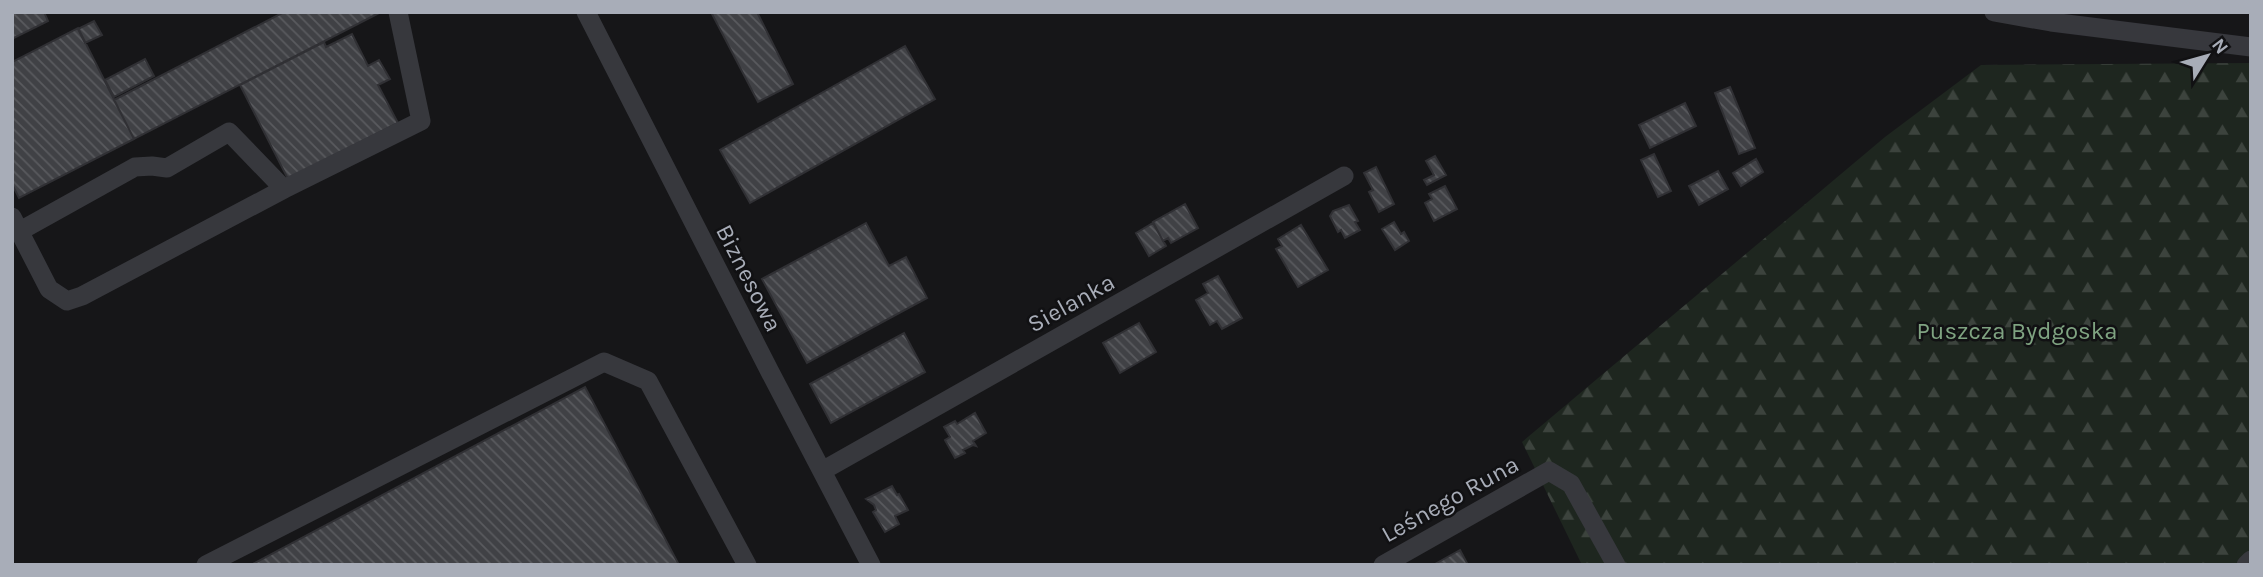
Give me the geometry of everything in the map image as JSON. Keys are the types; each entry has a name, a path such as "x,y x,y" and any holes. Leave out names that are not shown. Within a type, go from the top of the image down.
{"street":[{"path":"284,189 229,132 167,168 135,167 16,224 49,289 67,301 82,296 284,189 421,121 398,12"},
{"name":"Biznesowa","path":"586,12 871,565"},
{"path":"1994,12 2051,22 2251,47"},
{"name":"Sielanka","path":"822,471 1345,176"},
{"path":"206,565 604,362 648,381 747,565"},
{"name":"Leśnego Runa","path":"1383,565 1549,471 1571,484 1616,565"},
{"path":"2246,565 2251,560"}],"green space":[{"name":"Puszcza Bydgoska","path":"2251,63 2251,565 1582,565 1522,442 1885,137 1981,65"}],"building":[{"path":"12,12 44,12 48,21 12,39"},
{"path":"284,12 381,12 134,139 114,100"},
{"path":"711,12 757,12 793,84 758,102"},
{"path":"94,21 102,35 85,43 78,29"},
{"path":"78,28 134,139 19,198 12,184 12,62"},
{"path":"352,34 368,66 379,60 390,79 378,85 398,123 288,179 240,85 324,42 326,47"},
{"path":"905,46 935,99 750,203 720,150"},
{"path":"145,59 154,76 114,97 105,80"},
{"path":"1730,87 1755,148 1739,154 1715,93"},
{"path":"1685,103 1696,126 1650,148 1639,125"},
{"path":"1654,154 1671,191 1658,197 1641,160"},
{"path":"1435,156 1446,175 1427,185 1424,180 1434,175 1426,161"},
{"path":"1756,159 1763,172 1741,186 1733,173"},
{"path":"1376,167 1394,204 1379,212 1369,192 1373,190 1364,173"},
{"path":"1718,171 1728,189 1699,205 1689,186"},
{"path":"1445,186 1457,209 1434,221 1425,203 1432,199 1429,194"},
{"path":"1185,204 1198,228 1171,243 1168,238 1163,241 1153,222"},
{"path":"1349,205 1360,230 1345,238 1341,230 1338,232 1330,216 1333,211"},
{"path":"1394,222 1409,241 1395,250 1382,229"},
{"path":"866,223 889,266 906,257 927,298 807,363 762,279"},
{"path":"1153,223 1166,246 1149,256 1136,233"},
{"path":"1301,225 1328,270 1298,287 1276,249 1282,246 1278,239"},
{"path":"1218,276 1242,318 1222,329 1217,321 1210,325 1196,300 1208,293 1203,284"},
{"path":"1139,323 1156,352 1120,373 1103,343"},
{"path":"904,333 925,372 831,423 810,384"},
{"path":"585,387 679,565 251,565"},
{"path":"975,413 986,433 973,441 976,446 963,450 965,453 955,458 945,440 950,437 944,427 955,421 957,424"},
{"path":"892,486 908,510 895,516 899,524 885,532 873,512 876,510 874,505 866,499"},
{"path":"1460,550 1468,565 1435,565 1435,564"}]}
